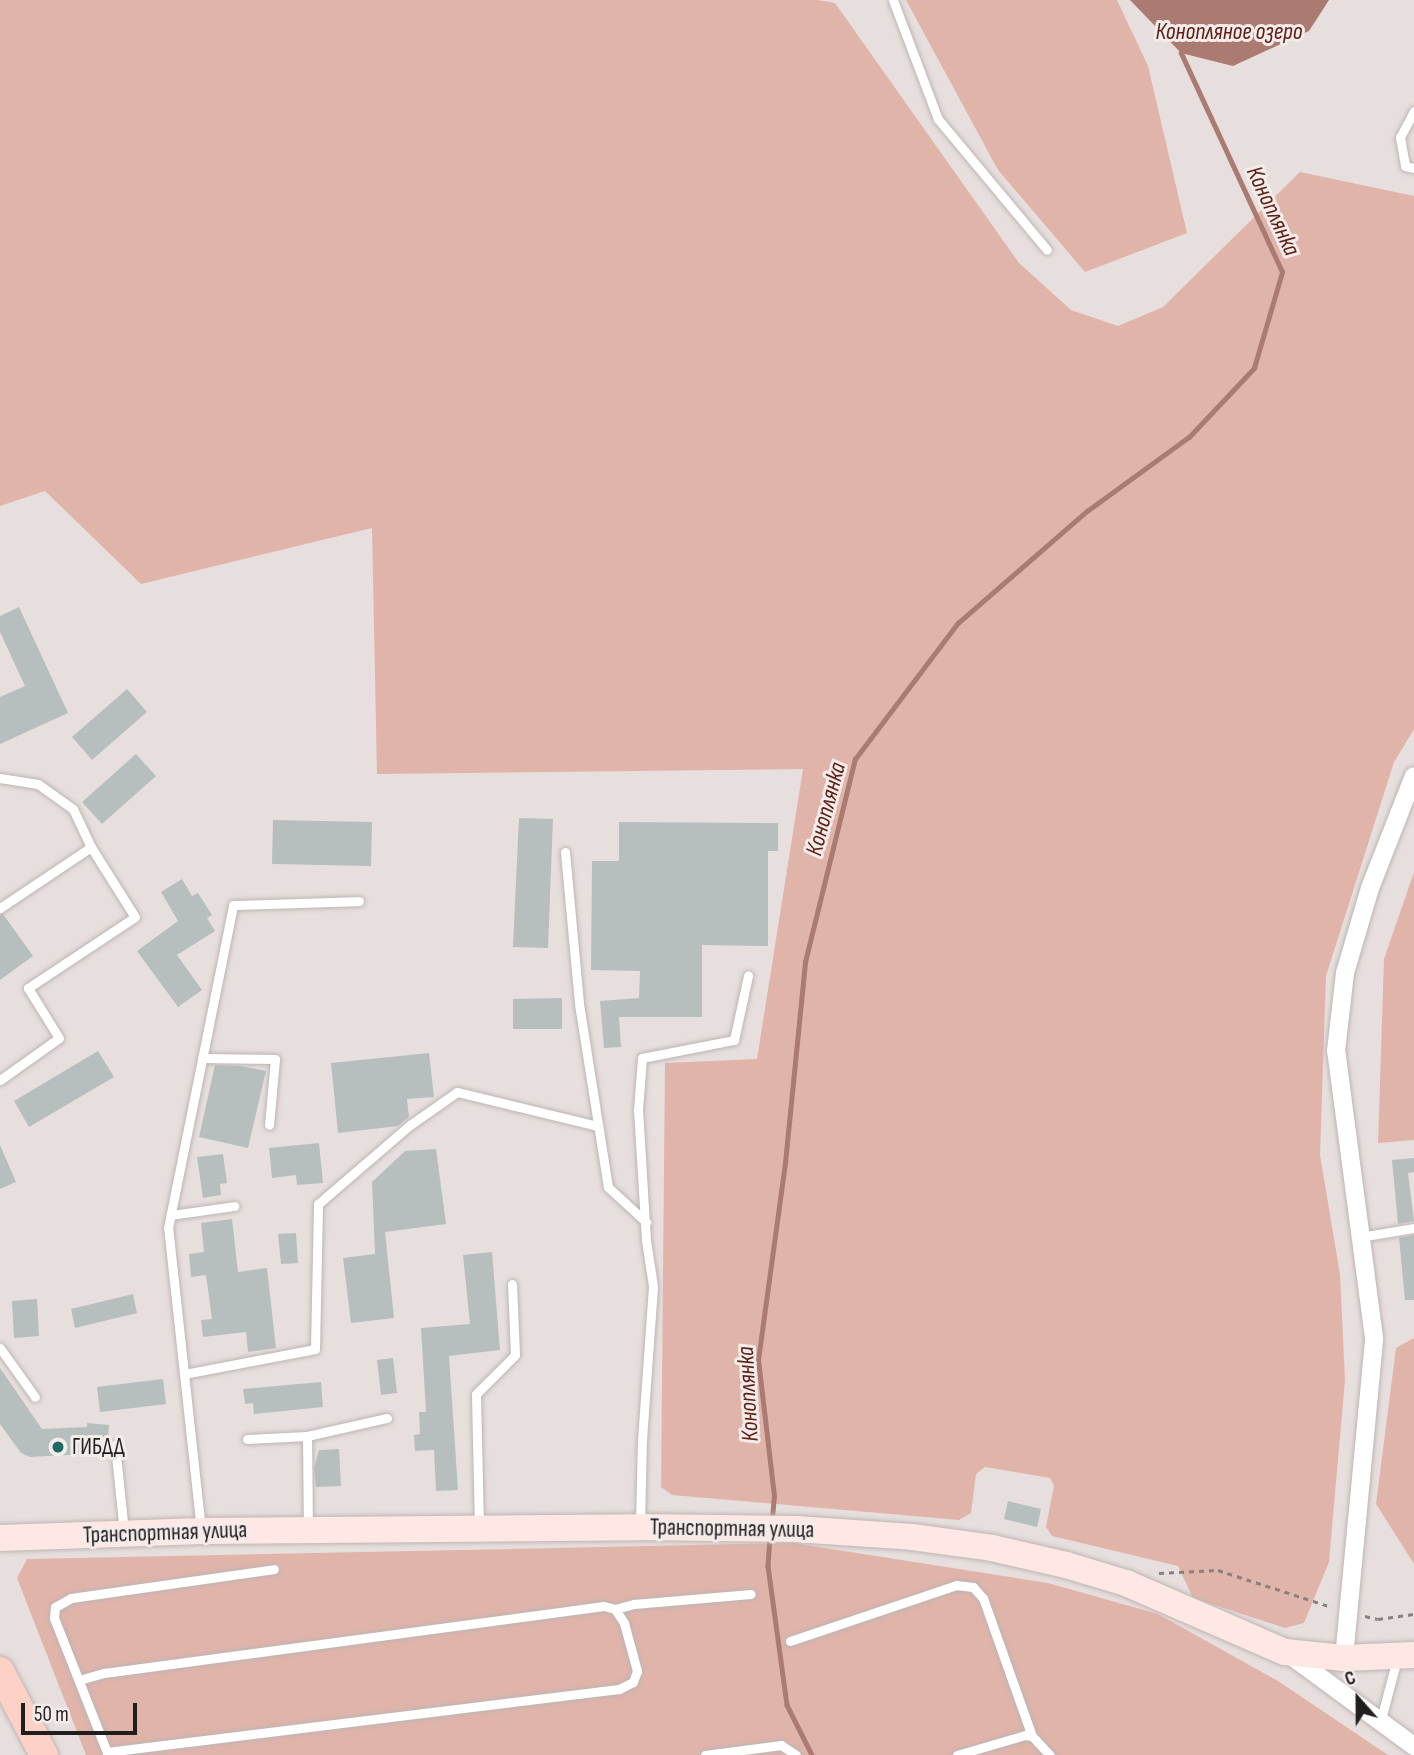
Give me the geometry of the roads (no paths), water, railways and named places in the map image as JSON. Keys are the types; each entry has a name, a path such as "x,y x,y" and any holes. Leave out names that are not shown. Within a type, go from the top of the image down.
{"main road":[{"name":"Транспортная улица","path":"0,1538 202,1531 640,1527 796,1529 912,1537 992,1548 1066,1564 1126,1583 1285,1651"},
{"path":"1285,1651 1344,1658 1406,1656"},
{"path":"0,1671 44,1755"}],"street":[{"path":"1344,1658 1374,1338 1336,1051 1345,973 1370,888 1414,776"},
{"name":"Транспортная улица","path":"1285,1651 1381,1719 1414,1746"}],"lane":[{"path":"893,0 938,119 1047,250"},
{"path":"1414,111 1400,137 1405,166 1414,168"},
{"path":"0,778 38,784 73,809 91,847 135,917 28,988 59,1038 0,1080"},
{"path":"0,908 91,847"},
{"path":"565,852 579,1004 608,1188 646,1222"},
{"path":"202,1531 168,1228 233,905 359,901"},
{"path":"640,1527 642,1440 653,1286 638,1110 642,1058 734,1040 748,976"},
{"path":"202,1058 275,1059 269,1125"},
{"path":"184,1374 314,1349 318,1204 410,1125 457,1092 598,1126"},
{"path":"171,1215 234,1206"},
{"path":"1360,1237 1414,1228"},
{"path":"480,1529 476,1394 515,1355 512,1284"},
{"path":"0,1348 35,1397"},
{"path":"247,1439 307,1436 387,1418"},
{"path":"307,1436 308,1530"},
{"path":"115,1445 124,1534"},
{"path":"274,1569 71,1598 55,1607 54,1618 108,1754 619,1689 633,1682 637,1671 624,1623 615,1609"},
{"path":"790,1640 956,1585 973,1587 983,1598 1032,1736 1050,1755"},
{"path":"79,1681 117,1671 604,1606 615,1609 634,1604 751,1594"},
{"path":"1381,1719 1406,1656"},
{"path":"957,1755 1025,1735 1032,1736"},
{"path":"705,1755 781,1745 796,1755"}],"water":[{"name":"Конопляное озеро","path":"1130,0 1329,0 1309,31 1233,66 1181,53"}],"waterway":[{"name":"Коноплянка","path":"772,1518 774,1496 758,1360 785,1163 805,962 855,759 958,623 1087,511 1189,437 1254,368 1282,272 1181,53"},
{"name":"Коноплянка","path":"770,1537 768,1566 787,1705 812,1755"}],"place":[{"name":"ГИБДД","path":"58,1447"}]}
